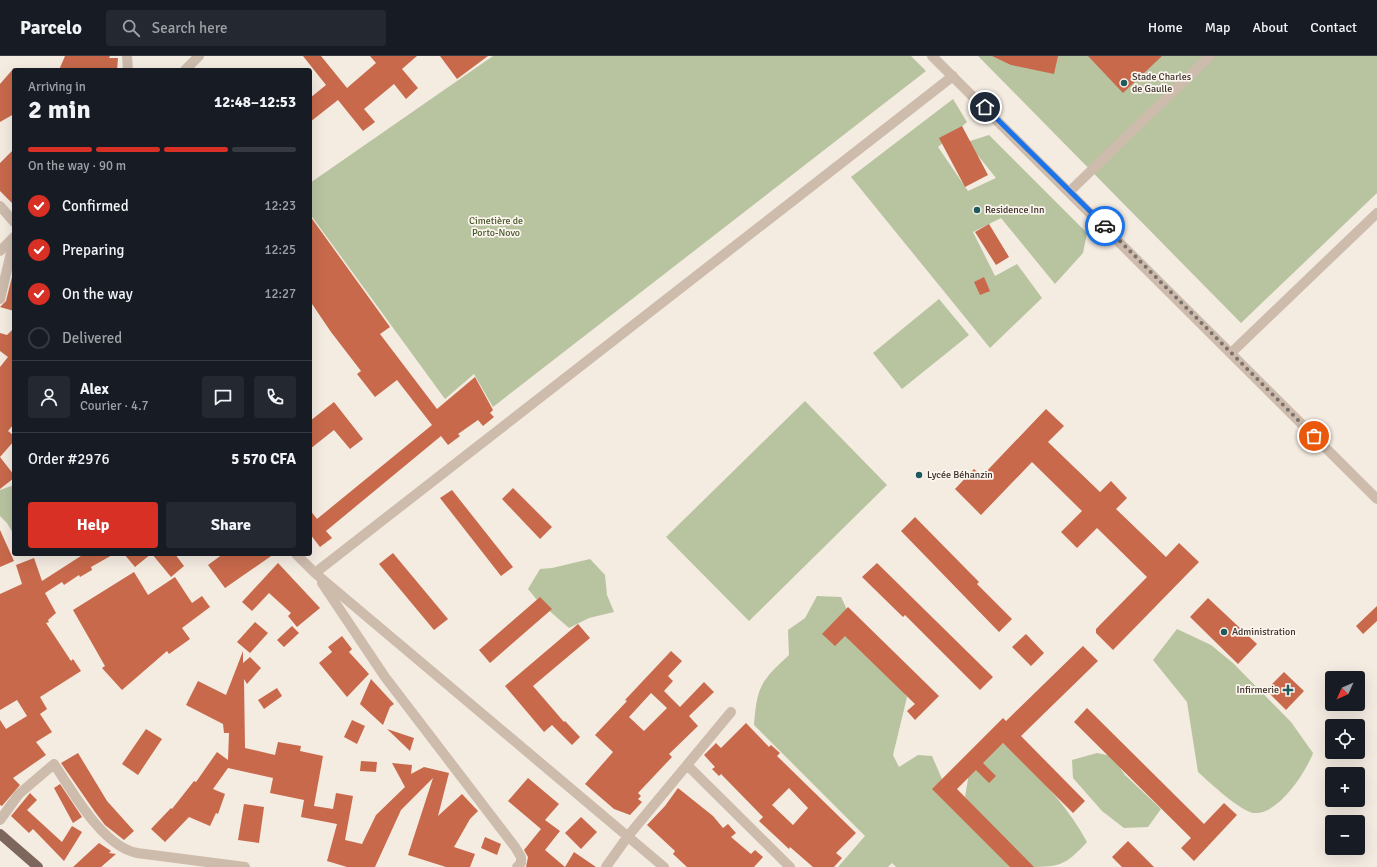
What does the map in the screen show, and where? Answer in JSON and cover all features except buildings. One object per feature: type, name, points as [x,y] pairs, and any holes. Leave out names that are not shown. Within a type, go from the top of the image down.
[{"type":"main road","points":[[0,834],[38,867]]},
{"type":"street","points":[[128,56],[128,68]]},
{"type":"street","points":[[187,68],[199,56]]},
{"type":"street","points":[[932,56],[1070,191],[1377,499]]},
{"type":"street","points":[[1070,191],[1210,56]]},
{"type":"street","points":[[315,573],[953,76]]},
{"type":"street","points":[[0,206],[12,220]]},
{"type":"street","points":[[1231,353],[1377,213]]},
{"type":"street","points":[[0,251],[12,239]]},
{"type":"street","points":[[0,298],[12,248]]},
{"type":"street","points":[[298,556],[315,573],[664,867]]},
{"type":"street","points":[[315,573],[385,677],[515,847],[521,857],[521,862],[517,867]]},
{"type":"street","points":[[606,867],[628,836],[731,712]]},
{"type":"street","points":[[0,820],[19,794],[54,764],[88,814],[106,834],[122,848],[137,853],[245,867]]},
{"type":"street","points":[[687,765],[790,867]]},
{"type":"green space","name":"Cimetière de Porto-Novo","points":[[493,56],[911,56],[926,71],[493,407],[474,374],[445,399],[312,217],[312,182]]},
{"type":"green space","points":[[978,56],[1377,56],[1377,193],[1241,323]]},
{"type":"green space","points":[[953,99],[967,122],[938,147],[968,191],[996,178],[967,142],[989,135],[1087,233],[1083,253],[1055,284],[1001,218],[973,232],[995,276],[1017,264],[1042,298],[990,348],[851,177]]},
{"type":"green space","points":[[939,299],[969,335],[902,389],[873,353]]},
{"type":"green space","points":[[805,401],[887,485],[749,621],[666,537]]},
{"type":"green space","points":[[12,486],[12,532],[7,523],[0,516],[0,490]]},
{"type":"green space","points":[[590,559],[605,575],[607,595],[614,612],[589,618],[569,628],[537,600],[528,589],[540,569],[552,568]]},
{"type":"green space","points":[[817,596],[841,597],[849,614],[907,697],[893,755],[899,767],[918,755],[932,756],[942,779],[1019,867],[896,867],[892,863],[888,867],[838,867],[865,836],[754,725],[757,701],[762,685],[772,671],[789,655],[788,630],[805,618]]},
{"type":"green space","points":[[1177,629],[1211,645],[1233,663],[1291,722],[1313,753],[1298,781],[1290,791],[1272,807],[1263,812],[1254,813],[1241,808],[1198,772],[1187,702],[1153,660]]},
{"type":"green space","points":[[1003,743],[1027,765],[1060,801],[1070,814],[1087,842],[1066,861],[1053,866],[1023,867],[965,797],[969,773]]},
{"type":"green space","points":[[1097,753],[1112,756],[1125,775],[1161,809],[1148,827],[1124,828],[1102,811],[1073,778],[1072,760]]},
{"type":"way so far","points":[[1105,226],[1314,436]]},
{"type":"place","name":"Stade Charles de Gaulle","points":[[1124,83]]},
{"type":"place","name":"Residence Inn","points":[[977,210]]},
{"type":"place","name":"Lycée Béhanzin","points":[[919,475]]},
{"type":"place","name":"Administration","points":[[1224,632]]},
{"type":"place","name":"Infirmerie","points":[[1288,690]]},
{"type":"route","points":[[985,107],[1105,226]]}]
